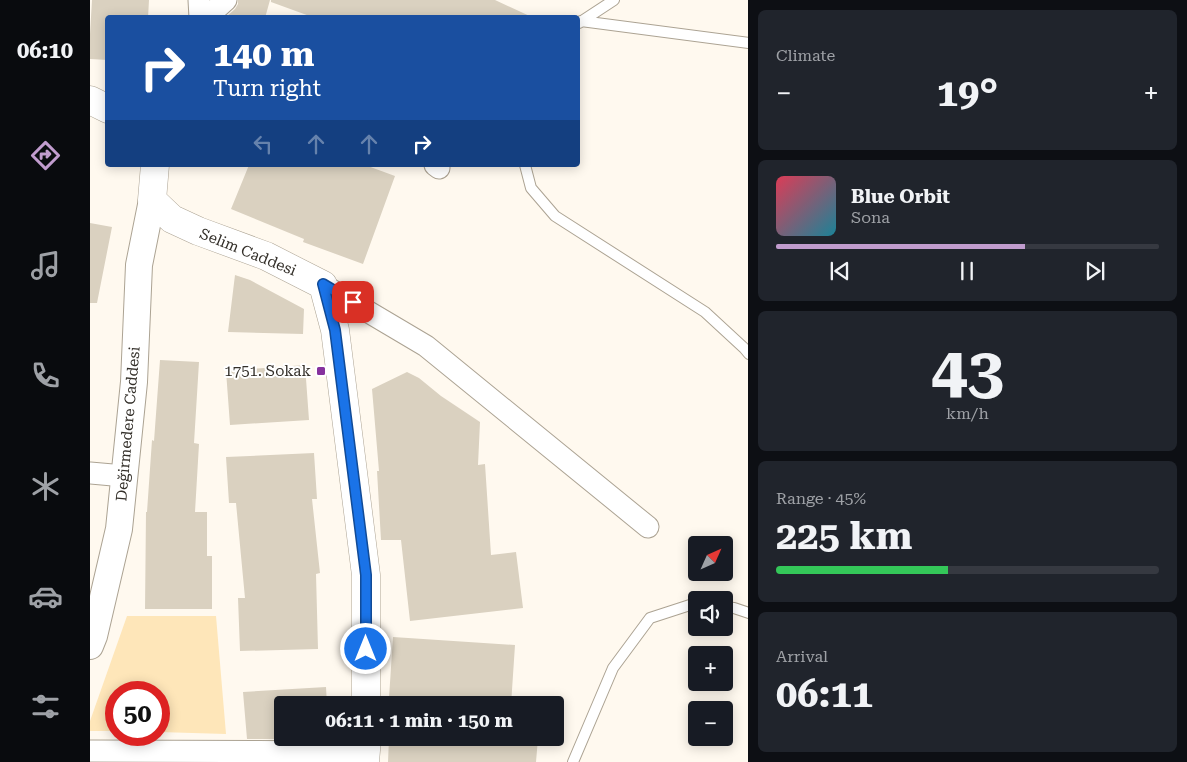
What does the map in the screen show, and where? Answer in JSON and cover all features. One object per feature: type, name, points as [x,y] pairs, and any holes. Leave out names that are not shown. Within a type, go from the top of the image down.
[{"type":"main road","points":[[90,100],[105,108]]},
{"type":"main road","points":[[152,200],[155,167]]},
{"type":"main road","name":"Selim Caddesi","points":[[152,200],[172,219],[198,231],[266,256],[323,284]]},
{"type":"main road","points":[[323,284],[335,330],[366,575],[366,696]]},
{"type":"street","points":[[199,0],[200,15]]},
{"type":"street","points":[[209,15],[226,0]]},
{"type":"street","name":"Değirmedere Caddesi","points":[[90,646],[119,529],[134,382],[139,265],[152,200]]},
{"type":"street","points":[[323,284],[426,346],[648,527]]},
{"type":"street","points":[[90,473],[124,476]]},
{"type":"street","points":[[90,752],[176,757],[366,750]]},
{"type":"lane","points":[[580,22],[614,0]]},
{"type":"lane","points":[[580,23],[748,43]]},
{"type":"lane","points":[[526,167],[531,188],[555,216],[705,312],[748,354]]},
{"type":"lane","points":[[573,762],[613,668],[650,618],[688,606]]},
{"type":"lane","points":[[733,608],[748,613]]},
{"type":"shaded area","points":[[127,616],[216,616],[226,734],[170,732],[170,681],[105,681],[105,731],[90,731],[90,721]]},
{"type":"building","points":[[92,0],[149,0],[148,15],[105,15],[105,60],[90,59]]},
{"type":"building","points":[[238,0],[270,0],[266,15],[228,15],[238,4]]},
{"type":"building","points":[[271,0],[495,0],[528,15],[307,15],[271,2]]},
{"type":"building","points":[[248,167],[370,167],[395,176],[363,264],[303,242],[304,239],[231,209]]},
{"type":"building","points":[[90,223],[112,227],[97,303],[90,303]]},
{"type":"building","points":[[235,275],[250,280],[304,309],[303,334],[228,332]]},
{"type":"building","points":[[160,360],[199,362],[194,443],[199,444],[195,512],[207,512],[207,556],[212,556],[212,609],[145,609],[146,512]]},
{"type":"building","points":[[305,365],[309,420],[230,425],[226,371]]},
{"type":"building","points":[[407,372],[419,378],[441,396],[480,422],[478,465],[485,464],[491,555],[516,552],[523,608],[410,621],[401,540],[381,540],[377,471],[379,471],[372,389]]},
{"type":"building","points":[[314,453],[317,499],[312,499],[320,573],[316,574],[318,649],[240,651],[238,598],[245,598],[236,503],[229,503],[226,457]]},
{"type":"building","points":[[393,637],[515,645],[512,696],[389,696]]},
{"type":"building","points":[[326,687],[326,696],[274,696],[274,739],[247,739],[243,692]]},
{"type":"building","points":[[389,746],[537,746],[536,762],[388,762]]},
{"type":"place","name":"1751. Sokak","points":[[321,371]]},
{"type":"route","points":[[353,302],[323,284],[335,330],[366,575],[366,649]]}]
